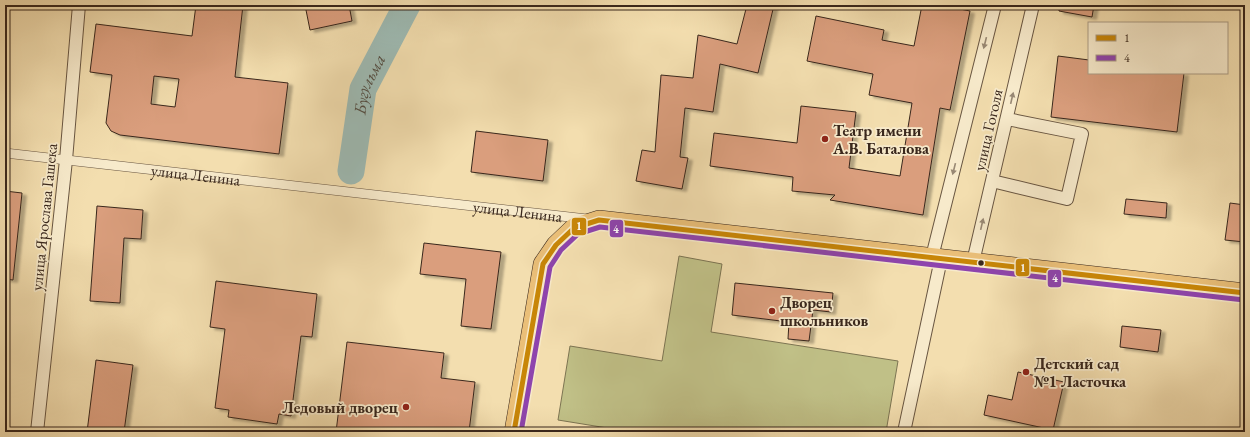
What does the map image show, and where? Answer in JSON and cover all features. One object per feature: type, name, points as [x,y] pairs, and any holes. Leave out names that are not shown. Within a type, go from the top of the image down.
[{"type":"main road","name":"улица Ленина","points":[[599,220],[1245,293]]},
{"type":"main road","points":[[514,432],[543,264],[556,245],[574,228],[599,220]]},
{"type":"street","name":"улица Ярослава Гашека","points":[[37,432],[66,160],[79,5]]},
{"type":"street","name":"улица Гоголя","points":[[904,432],[936,258],[995,5]]},
{"type":"street","name":"улица Гоголя","points":[[973,262],[1034,5]]},
{"type":"street","points":[[992,182],[1067,199],[1082,134],[1007,119]]},
{"type":"street","name":"улица Ленина","points":[[5,153],[599,220]]},
{"type":"green space","points":[[679,256],[722,264],[711,332],[898,361],[886,432],[632,432],[558,420],[570,346],[662,361]]},
{"type":"building","points":[[196,5],[243,5],[235,77],[288,83],[279,154],[120,135],[111,131],[106,123],[112,75],[90,72],[96,24],[192,36]],"holes":[[[154,76],[179,79],[175,107],[151,104]]]},
{"type":"building","points":[[305,5],[349,5],[352,21],[310,30]]},
{"type":"building","points":[[747,5],[774,5],[758,73],[720,64],[713,112],[685,108],[680,157],[688,158],[682,189],[636,181],[642,150],[655,152],[661,75],[693,78],[698,35],[737,44]]},
{"type":"building","points":[[922,5],[940,5],[970,11],[950,110],[940,108],[923,215],[830,200],[835,195],[792,191],[793,177],[710,166],[714,133],[797,143],[801,106],[856,112],[849,168],[900,176],[912,103],[869,95],[873,74],[807,61],[816,16],[884,30],[882,40],[914,46]]},
{"type":"building","points":[[1059,5],[1094,5],[1092,17],[1059,11]]},
{"type":"building","points":[[1058,56],[1088,60],[1088,74],[1184,74],[1177,132],[1051,117]]},
{"type":"building","points":[[476,131],[548,140],[543,181],[471,172]]},
{"type":"building","points":[[5,191],[22,193],[13,280],[5,279]]},
{"type":"building","points":[[1126,199],[1167,203],[1166,218],[1124,214]]},
{"type":"building","points":[[1230,203],[1245,205],[1245,242],[1225,240]]},
{"type":"building","points":[[97,206],[143,210],[141,239],[124,238],[120,303],[90,301]]},
{"type":"building","points":[[424,243],[501,252],[491,329],[461,326],[466,279],[420,274]]},
{"type":"building","points":[[216,281],[317,294],[312,337],[301,336],[291,416],[279,414],[277,424],[228,417],[229,410],[215,408],[225,329],[210,327]]},
{"type":"building","name":"Дворец школьников","points":[[735,283],[833,293],[831,312],[813,310],[809,341],[788,339],[789,322],[732,315]]},
{"type":"building","points":[[1122,326],[1161,330],[1158,352],[1120,347]]},
{"type":"building","name":"Ледовый дворец","points":[[347,342],[444,353],[441,378],[475,382],[469,432],[336,432]]},
{"type":"building","points":[[96,360],[133,365],[124,432],[87,432]]},
{"type":"building","points":[[1018,372],[1064,382],[1053,430],[984,415],[988,395],[1012,400]]},
{"type":"waterway","name":"Бугульма","points":[[351,171],[363,89],[407,5]]},
{"type":"transit line","name":"1","points":[[514,432],[543,264],[556,245],[574,228],[599,220],[1245,293]]},
{"type":"transit line","name":"4","points":[[521,432],[550,267],[561,250],[578,234],[600,227],[1244,300]]},
{"type":"place","name":"Театр имени А.В. Баталова","points":[[825,139]]},
{"type":"place","name":"Дворец школьников","points":[[772,311]]},
{"type":"place","name":"Детский сад №1 Ласточка","points":[[1026,372]]},
{"type":"place","name":"Ледовый дворец","points":[[406,407]]}]
